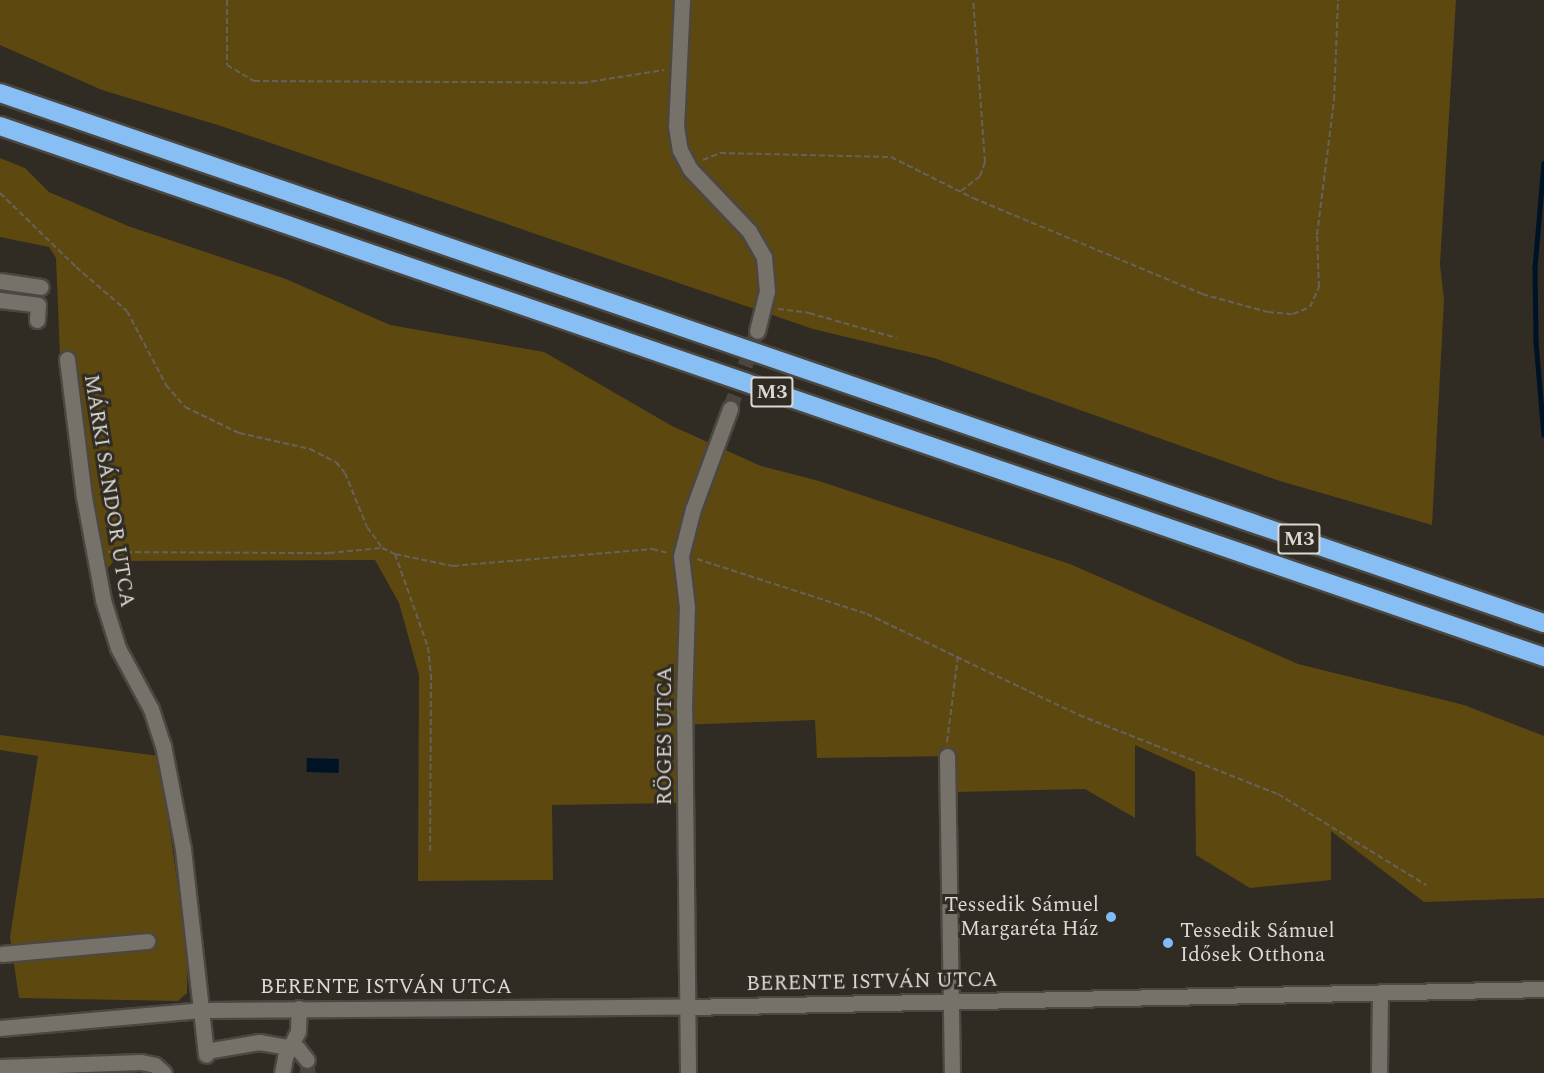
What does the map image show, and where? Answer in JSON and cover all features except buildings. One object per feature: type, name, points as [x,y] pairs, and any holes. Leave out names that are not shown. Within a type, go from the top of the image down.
[{"type":"highway","name":"M3","points":[[0,93],[1544,623]]},
{"type":"highway","name":"M3","points":[[0,126],[1544,657]]},
{"type":"street","points":[[682,0],[676,126],[680,150],[690,169],[759,246],[767,267],[764,308],[757,331]]},
{"type":"street","points":[[0,281],[41,284],[38,313],[0,300]]},
{"type":"street","name":"MÁRKI SÁNDOR UTCA","points":[[67,359],[93,552],[110,627],[159,729],[183,849],[206,1053],[259,1042],[291,1047]]},
{"type":"street","name":"RÖGES UTCA","points":[[688,1073],[684,706],[687,607],[681,556],[693,509],[730,409]]},
{"type":"street","points":[[946,756],[952,1073]]},
{"type":"street","points":[[2,954],[147,941]]},
{"type":"street","name":"BERENTE ISTVÁN UTCA","points":[[0,1028],[200,1010],[951,1002],[1544,989]]},
{"type":"street","points":[[1379,1073],[1380,993]]},
{"type":"street","points":[[282,1073],[297,1031],[299,1008]]},
{"type":"street","points":[[291,1047],[304,1053],[307,1060]]},
{"type":"street","points":[[0,1067],[141,1062],[155,1065],[164,1073]]},
{"type":"path","points":[[227,0],[227,65],[254,81],[582,83],[679,68]]},
{"type":"path","points":[[961,191],[980,176],[985,162],[973,0]]},
{"type":"path","points":[[690,169],[720,153],[891,157],[961,191],[1202,294],[1268,312],[1302,312],[1310,307],[1319,287],[1317,235],[1334,100],[1338,0]]},
{"type":"path","points":[[0,193],[76,267],[127,311],[166,385],[185,407],[222,428],[310,449],[336,462],[350,482],[367,527],[382,548],[395,554],[453,566],[652,549],[841,604],[958,656],[1079,715],[1278,794],[1426,885]]},
{"type":"path","points":[[764,308],[809,313],[897,338]]},
{"type":"path","points":[[93,552],[329,553],[382,548]]},
{"type":"path","points":[[395,554],[422,625],[431,674],[430,851]]},
{"type":"path","points":[[946,756],[958,656]]},
{"type":"shaded area","points":[[0,0],[1456,0],[1440,264],[1444,300],[1432,525],[1280,481],[934,358],[813,329],[221,126],[102,90],[0,45]]},
{"type":"shaded area","points":[[0,158],[25,168],[49,192],[128,226],[286,279],[390,325],[544,352],[672,426],[761,466],[819,481],[1070,564],[1298,664],[1464,705],[1544,736],[1544,898],[1424,902],[1331,831],[1331,880],[1250,888],[1196,855],[1195,772],[1135,745],[1135,818],[1085,789],[956,792],[954,756],[817,758],[815,720],[678,725],[676,803],[552,805],[553,880],[418,881],[419,675],[399,603],[375,560],[114,561],[107,569],[95,536],[75,355],[60,355],[56,258],[49,247],[0,237]]},
{"type":"shaded area","points":[[0,735],[159,756],[188,954],[187,993],[178,1001],[19,998],[10,937],[38,756],[0,750]]},
{"type":"water","points":[[307,758],[339,759],[338,773],[307,772]]},
{"type":"waterway","points":[[1544,163],[1535,268],[1536,342],[1544,435]]},
{"type":"tunnel","points":[[730,409],[757,331]]},
{"type":"tunnel","points":[[307,1060],[308,1073]]},
{"type":"place","name":"Tessedik Sámuel Margaréta Ház","points":[[1111,917]]},
{"type":"place","name":"Tessedik Sámuel Idősek Otthona","points":[[1168,943]]}]
